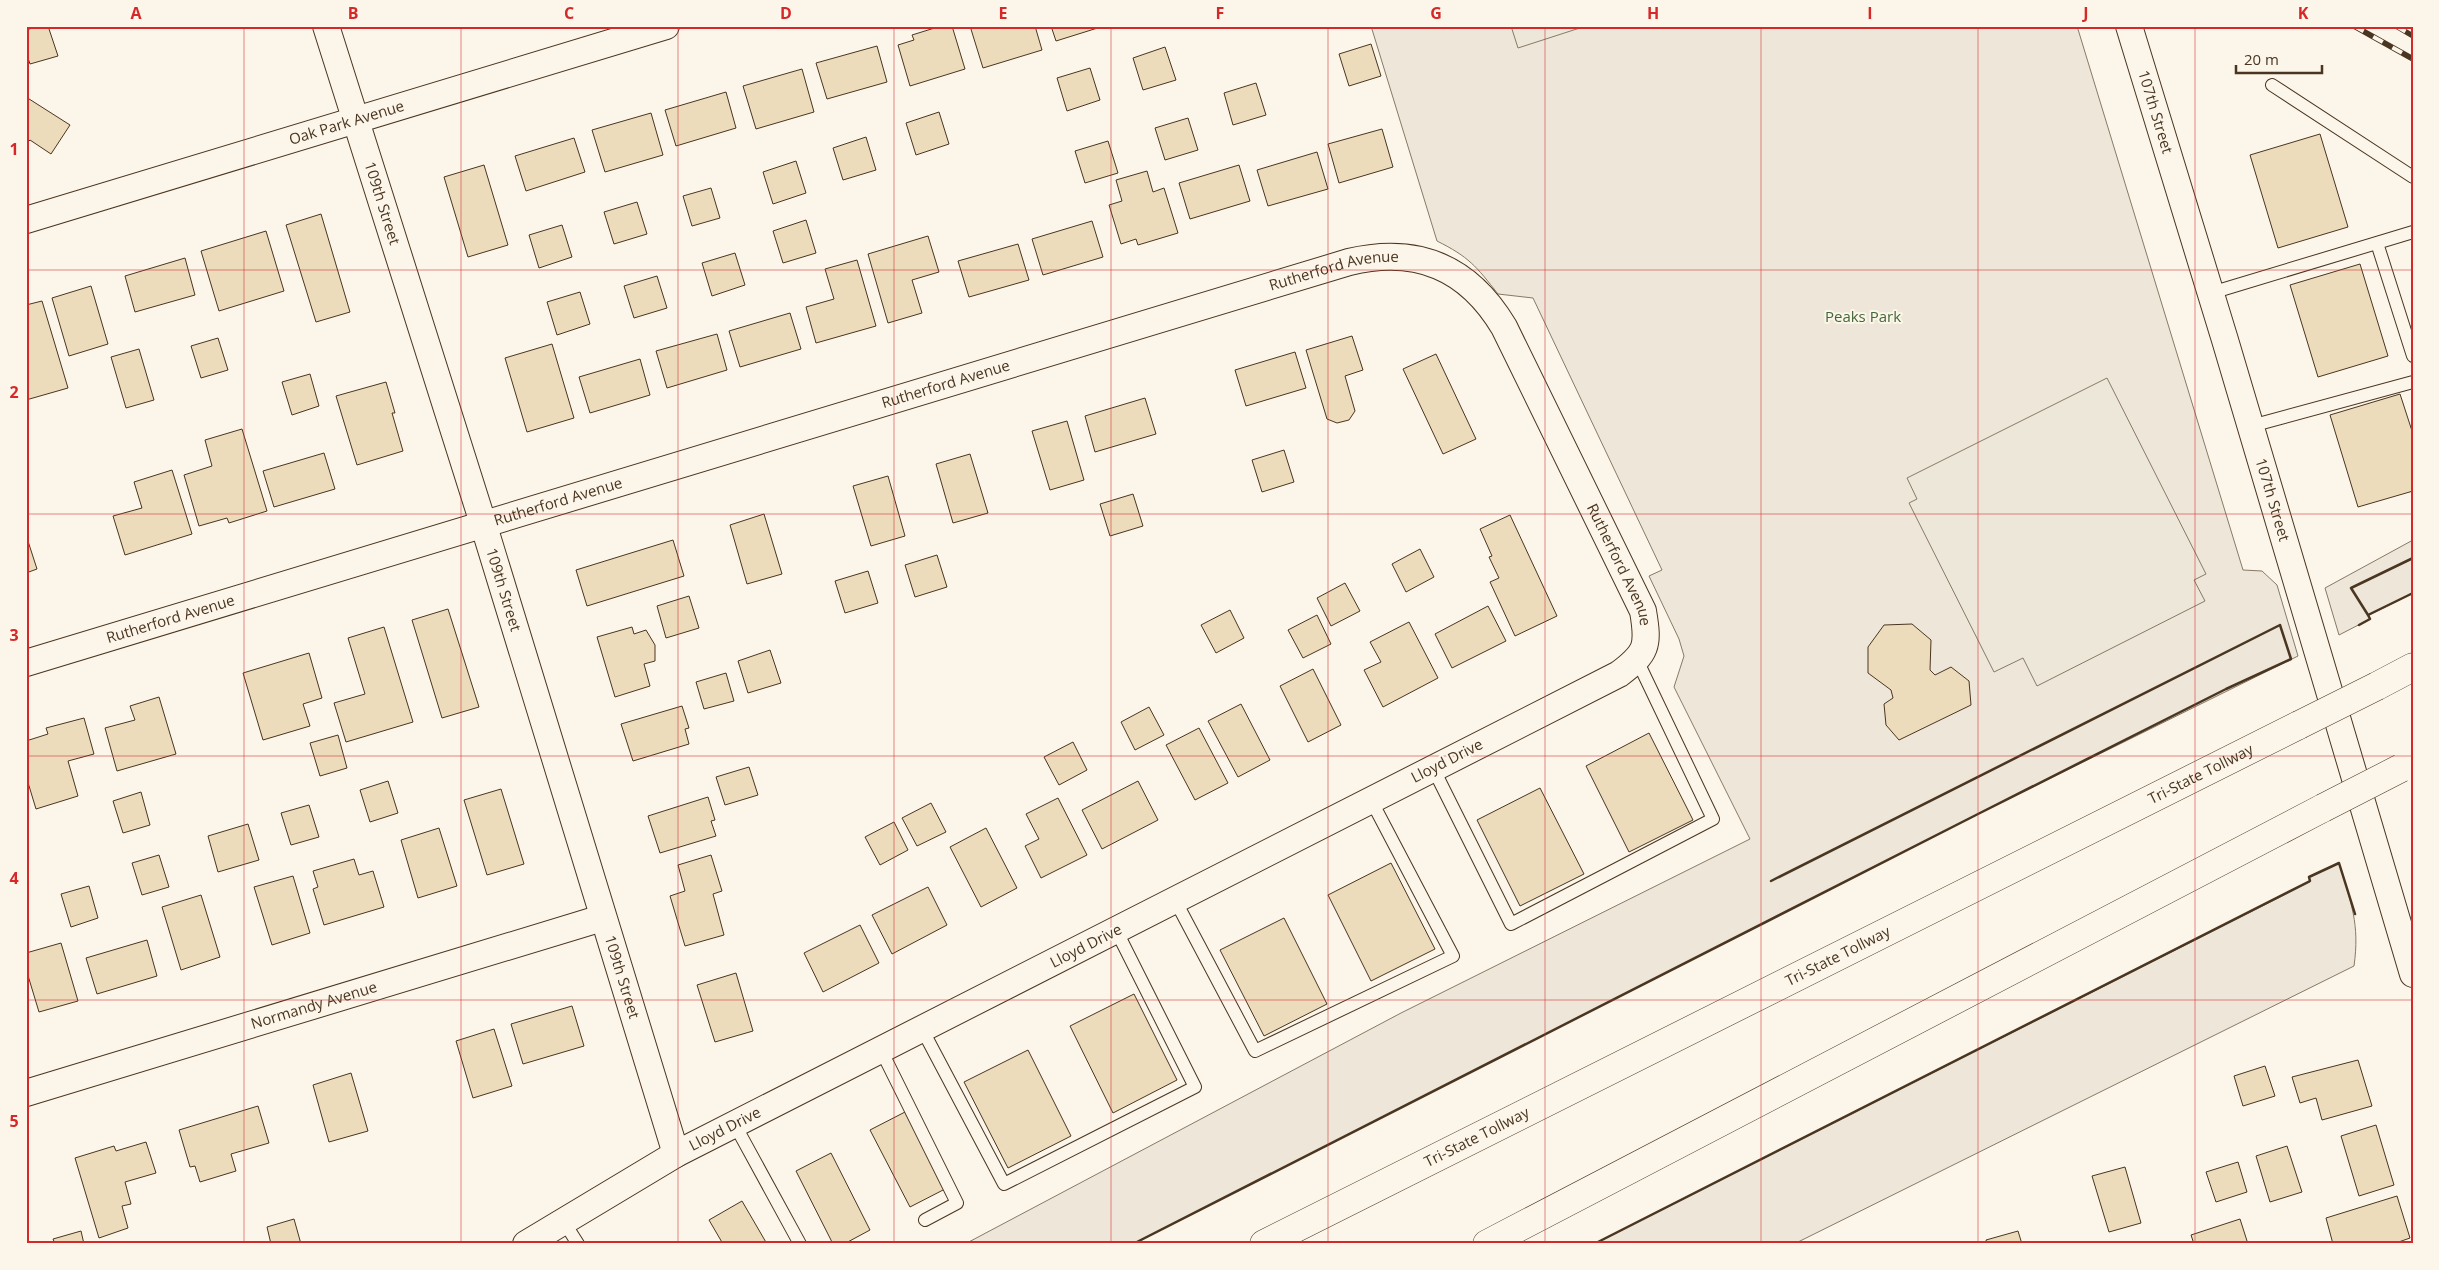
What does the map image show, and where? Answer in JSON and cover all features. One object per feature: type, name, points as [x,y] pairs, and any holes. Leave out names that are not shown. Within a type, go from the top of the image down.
[{"type":"highway","name":"Tri-State Tollway","points":[[1264,1244],[2413,667]]},
{"type":"highway","points":[[1487,1244],[2407,765]]},
{"type":"street","name":"109th Street","points":[[326,26],[483,523],[602,918],[676,1154]]},
{"type":"street","name":"Oak Park Avenue","points":[[26,220],[666,26]]},
{"type":"street","name":"107th Street","points":[[2130,26],[2251,426],[2413,974]]},
{"type":"street","name":"Rutherford Avenue","points":[[26,662],[1349,262],[1382,256],[1402,256],[1438,265],[1468,282],[1481,294],[1501,320],[1643,611],[1647,635],[1641,655]]},
{"type":"street","name":"Lloyd Drive","points":[[526,1244],[676,1154],[1619,674],[1641,655]]},
{"type":"street","name":"Normandy Avenue","points":[[26,1093],[602,918]]},
{"type":"lane","points":[[2272,84],[2413,177]]},
{"type":"lane","points":[[2211,293],[2413,232]]},
{"type":"lane","points":[[2377,243],[2413,356]]},
{"type":"lane","points":[[2251,426],[2413,382]]},
{"type":"lane","points":[[1433,768],[1511,924],[1713,819],[1641,655]]},
{"type":"lane","points":[[1175,900],[1255,1051],[1453,956],[1371,800]]},
{"type":"lane","points":[[922,1029],[1004,1184],[1195,1086],[1116,930]]},
{"type":"lane","points":[[881,1050],[957,1203],[925,1220]]},
{"type":"lane","points":[[735,1125],[800,1244]]},
{"type":"lane","points":[[564,1222],[578,1244]]},
{"type":"green space","name":"Peaks Park","points":[[1371,26],[2077,26],[2243,570],[2262,571],[2277,585],[2298,656],[1978,814],[1133,1244],[965,1244],[1401,1013],[1750,839],[1674,687],[1684,656],[1679,639],[1649,576],[1662,570],[1533,298],[1498,294],[1484,276],[1465,257],[1437,241]]},
{"type":"green space","points":[[2413,540],[2413,593],[2369,615],[2370,619],[2339,635],[2325,588]]},
{"type":"green space","points":[[2339,863],[2351,902],[2355,926],[2356,951],[2354,966],[1794,1244],[1594,1244],[2310,882],[2309,877]]},
{"type":"shaded area","points":[[1511,26],[1586,26],[1518,48]]},
{"type":"shaded area","points":[[2107,378],[2206,574],[2194,580],[2205,601],[2037,686],[2023,658],[1994,672],[1909,503],[1917,499],[1907,478]]},
{"type":"building","points":[[39,26],[48,26],[58,56],[30,64],[26,52],[26,30]]},
{"type":"building","points":[[941,26],[952,26],[965,69],[910,86],[898,45],[914,40],[912,35]]},
{"type":"building","points":[[970,26],[1035,26],[1042,50],[983,68]]},
{"type":"building","points":[[1051,26],[1104,26],[1056,41]]},
{"type":"building","points":[[1371,44],[1381,76],[1349,86],[1339,54]]},
{"type":"building","points":[[877,46],[887,82],[827,99],[816,63]]},
{"type":"building","points":[[1165,47],[1176,80],[1143,90],[1133,58]]},
{"type":"building","points":[[1090,68],[1100,100],[1067,111],[1057,78]]},
{"type":"building","points":[[802,69],[814,112],[756,129],[743,86]]},
{"type":"building","points":[[1256,83],[1266,115],[1233,125],[1224,93]]},
{"type":"building","points":[[726,92],[736,128],[676,146],[665,110]]},
{"type":"building","points":[[26,97],[70,125],[51,154],[30,140],[26,144]]},
{"type":"building","points":[[939,112],[949,144],[916,155],[906,123]]},
{"type":"building","points":[[651,113],[663,155],[605,172],[592,130]]},
{"type":"building","points":[[1188,118],[1198,150],[1165,160],[1155,128]]},
{"type":"building","points":[[1382,129],[1393,167],[1339,183],[1328,144]]},
{"type":"building","points":[[2320,134],[2348,227],[2278,248],[2250,155]]},
{"type":"building","points":[[866,137],[876,170],[843,180],[833,148]]},
{"type":"building","points":[[574,138],[585,172],[526,191],[515,156]]},
{"type":"building","points":[[1108,141],[1118,173],[1085,183],[1075,151]]},
{"type":"building","points":[[1317,152],[1328,189],[1268,206],[1257,170]]},
{"type":"building","points":[[796,161],[806,193],[773,204],[763,172]]},
{"type":"building","points":[[484,165],[508,245],[468,257],[444,177]]},
{"type":"building","points":[[1239,165],[1250,201],[1190,219],[1179,183]]},
{"type":"building","points":[[1147,171],[1153,192],[1164,188],[1178,233],[1138,245],[1136,239],[1121,244],[1109,205],[1122,201],[1116,180]]},
{"type":"building","points":[[711,188],[720,218],[692,226],[683,196]]},
{"type":"building","points":[[637,202],[647,234],[614,244],[604,212]]},
{"type":"building","points":[[321,214],[350,312],[316,322],[286,225]]},
{"type":"building","points":[[806,220],[816,253],[783,263],[773,231]]},
{"type":"building","points":[[1092,221],[1103,257],[1043,275],[1032,239]]},
{"type":"building","points":[[562,225],[572,257],[539,268],[529,235]]},
{"type":"building","points":[[266,231],[284,291],[219,311],[201,251]]},
{"type":"building","points":[[928,236],[939,272],[912,280],[922,313],[888,323],[868,254]]},
{"type":"building","points":[[1018,244],[1029,280],[969,297],[958,261]]},
{"type":"building","points":[[735,253],[745,285],[712,296],[702,263]]},
{"type":"building","points":[[185,258],[195,295],[135,312],[125,276]]},
{"type":"building","points":[[857,260],[876,326],[816,343],[806,307],[834,299],[825,269]]},
{"type":"building","points":[[2360,264],[2388,356],[2318,377],[2290,285]]},
{"type":"building","points":[[657,276],[667,308],[634,318],[624,286]]},
{"type":"building","points":[[91,286],[108,344],[69,356],[52,298]]},
{"type":"building","points":[[580,292],[590,324],[557,335],[547,302]]},
{"type":"building","points":[[42,301],[68,388],[26,400],[26,305]]},
{"type":"building","points":[[790,313],[801,349],[740,367],[729,331]]},
{"type":"building","points":[[717,334],[727,370],[667,388],[656,351]]},
{"type":"building","points":[[1352,336],[1363,370],[1345,376],[1355,411],[1349,420],[1337,423],[1327,419],[1306,350]]},
{"type":"building","points":[[218,338],[228,370],[201,378],[191,346]]},
{"type":"building","points":[[552,344],[574,418],[527,432],[505,358]]},
{"type":"building","points":[[139,349],[154,400],[126,408],[111,357]]},
{"type":"building","points":[[1295,352],[1306,388],[1246,406],[1235,370]]},
{"type":"building","points":[[1436,354],[1476,439],[1443,454],[1403,369]]},
{"type":"building","points":[[640,359],[650,395],[590,413],[579,377]]},
{"type":"building","points":[[310,374],[319,406],[292,415],[282,382]]},
{"type":"building","points":[[386,382],[395,413],[392,413],[403,451],[357,465],[336,396]]},
{"type":"building","points":[[2400,394],[2413,434],[2413,491],[2358,507],[2330,415]]},
{"type":"building","points":[[1145,398],[1156,434],[1095,452],[1085,416]]},
{"type":"building","points":[[1067,421],[1084,480],[1050,490],[1032,431]]},
{"type":"building","points":[[242,429],[267,511],[229,523],[227,518],[199,526],[184,475],[212,466],[205,440]]},
{"type":"building","points":[[1284,450],[1294,482],[1262,492],[1252,460]]},
{"type":"building","points":[[324,453],[335,489],[274,507],[263,471]]},
{"type":"building","points":[[970,454],[988,513],[953,523],[936,464]]},
{"type":"building","points":[[172,470],[192,534],[125,555],[113,516],[142,508],[134,482]]},
{"type":"building","points":[[888,476],[905,536],[871,546],[853,486]]},
{"type":"building","points":[[1133,494],[1143,526],[1110,536],[1100,504]]},
{"type":"building","points":[[764,514],[782,574],[747,584],[730,525]]},
{"type":"building","points":[[1510,515],[1557,616],[1515,636],[1490,582],[1499,578],[1489,557],[1492,556],[1480,529]]},
{"type":"building","points":[[26,535],[37,569],[26,573]]},
{"type":"building","points":[[673,540],[684,576],[587,606],[576,570]]},
{"type":"building","points":[[1420,549],[1434,577],[1406,592],[1392,564]]},
{"type":"building","points":[[937,555],[947,587],[915,597],[905,565]]},
{"type":"building","points":[[868,571],[878,603],[845,613],[835,581]]},
{"type":"building","points":[[1345,583],[1360,611],[1331,626],[1317,598]]},
{"type":"building","points":[[689,596],[699,628],[666,638],[657,606]]},
{"type":"building","points":[[1488,606],[1506,641],[1452,668],[1435,634]]},
{"type":"building","points":[[448,609],[479,707],[442,718],[412,620]]},
{"type":"building","points":[[1230,610],[1244,638],[1216,653],[1201,625]]},
{"type":"building","points":[[1317,615],[1331,644],[1303,658],[1288,630]]},
{"type":"building","points":[[1409,622],[1438,678],[1383,707],[1364,670],[1381,662],[1370,642]]},
{"type":"building","points":[[1912,624],[1931,640],[1930,670],[1935,675],[1951,667],[1969,681],[1971,705],[1899,740],[1886,725],[1884,704],[1893,698],[1891,690],[1868,673],[1868,647],[1884,625]]},
{"type":"building","points":[[384,627],[413,722],[346,742],[334,703],[365,694],[348,638]]},
{"type":"building","points":[[632,627],[634,634],[646,630],[655,645],[655,661],[644,664],[650,686],[615,697],[597,637]]},
{"type":"building","points":[[770,650],[781,683],[748,693],[738,661]]},
{"type":"building","points":[[309,653],[322,698],[303,704],[310,726],[263,740],[243,673]]},
{"type":"building","points":[[1313,669],[1341,725],[1308,742],[1280,686]]},
{"type":"building","points":[[726,673],[734,701],[704,709],[696,682]]},
{"type":"building","points":[[159,697],[176,754],[117,771],[105,728],[135,720],[130,706]]},
{"type":"building","points":[[1241,704],[1270,760],[1238,777],[1208,721]]},
{"type":"building","points":[[682,706],[689,728],[685,729],[689,744],[633,761],[621,724]]},
{"type":"building","points":[[1149,707],[1164,735],[1135,750],[1121,722]]},
{"type":"building","points":[[84,718],[94,754],[68,761],[78,796],[36,809],[26,776],[26,741],[48,734],[46,728]]},
{"type":"building","points":[[1199,728],[1228,783],[1195,800],[1166,745]]},
{"type":"building","points":[[1649,733],[1693,820],[1629,852],[1586,766]]},
{"type":"building","points":[[338,735],[347,768],[320,776],[310,743]]},
{"type":"building","points":[[1073,742],[1087,770],[1059,785],[1044,757]]},
{"type":"building","points":[[749,767],[758,795],[725,805],[716,777]]},
{"type":"building","points":[[388,781],[398,813],[370,822],[360,790]]},
{"type":"building","points":[[1138,781],[1158,820],[1102,849],[1082,810]]},
{"type":"building","points":[[1540,788],[1584,874],[1520,906],[1477,820]]},
{"type":"building","points":[[501,789],[524,864],[487,875],[464,800]]},
{"type":"building","points":[[141,792],[150,825],[123,833],[113,801]]},
{"type":"building","points":[[708,797],[715,820],[711,821],[716,836],[660,853],[648,816]]},
{"type":"building","points":[[1058,798],[1087,855],[1041,878],[1025,846],[1039,839],[1026,814]]},
{"type":"building","points":[[931,803],[946,832],[917,846],[902,818]]},
{"type":"building","points":[[309,805],[319,837],[291,845],[281,813]]},
{"type":"building","points":[[894,822],[908,850],[880,865],[865,837]]},
{"type":"building","points":[[248,824],[259,860],[218,872],[208,836]]},
{"type":"building","points":[[439,828],[457,886],[418,898],[401,840]]},
{"type":"building","points":[[986,828],[1017,888],[981,907],[950,847]]},
{"type":"building","points":[[159,855],[169,887],[142,895],[132,863]]},
{"type":"building","points":[[711,855],[722,891],[713,894],[724,935],[685,946],[670,896],[685,891],[678,865]]},
{"type":"building","points":[[354,859],[359,875],[373,871],[384,907],[324,925],[313,889],[318,887],[313,871]]},
{"type":"building","points":[[1391,863],[1435,949],[1371,981],[1328,895]]},
{"type":"building","points":[[293,876],[310,933],[272,945],[254,887]]},
{"type":"building","points":[[89,886],[98,918],[71,927],[61,894]]},
{"type":"building","points":[[928,887],[947,925],[892,954],[872,915]]},
{"type":"building","points":[[201,895],[220,957],[181,970],[162,907]]},
{"type":"building","points":[[1284,918],[1327,1004],[1264,1036],[1220,950]]},
{"type":"building","points":[[860,925],[879,963],[823,992],[804,953]]},
{"type":"building","points":[[147,940],[157,976],[97,994],[86,958]]},
{"type":"building","points":[[61,943],[78,1001],[39,1012],[26,969],[26,953]]},
{"type":"building","points":[[736,973],[753,1031],[715,1042],[697,985]]},
{"type":"building","points":[[1134,994],[1177,1080],[1113,1113],[1070,1026]]},
{"type":"building","points":[[572,1006],[584,1046],[523,1064],[511,1024]]},
{"type":"building","points":[[494,1029],[512,1086],[473,1098],[456,1041]]},
{"type":"building","points":[[1028,1050],[1071,1136],[1008,1168],[964,1082]]},
{"type":"building","points":[[2358,1060],[2372,1106],[2322,1120],[2316,1098],[2300,1103],[2292,1077]]},
{"type":"building","points":[[2265,1066],[2275,1096],[2243,1106],[2234,1076]]},
{"type":"building","points":[[351,1073],[368,1131],[329,1142],[313,1085]]},
{"type":"building","points":[[258,1106],[269,1143],[231,1154],[236,1171],[200,1182],[195,1166],[190,1167],[179,1130]]},
{"type":"building","points":[[905,1112],[945,1189],[910,1207],[870,1130]]},
{"type":"building","points":[[2376,1125],[2394,1185],[2359,1196],[2341,1136]]},
{"type":"building","points":[[146,1142],[156,1173],[125,1182],[131,1204],[122,1206],[128,1228],[99,1238],[75,1158],[114,1146],[116,1151]]},
{"type":"building","points":[[2287,1146],[2302,1192],[2270,1202],[2256,1156]]},
{"type":"building","points":[[831,1153],[870,1230],[844,1244],[833,1244],[796,1171]]},
{"type":"building","points":[[2238,1162],[2247,1192],[2216,1202],[2206,1172]]},
{"type":"building","points":[[2125,1167],[2141,1223],[2109,1232],[2092,1176]]},
{"type":"building","points":[[2397,1196],[2410,1238],[2393,1244],[2333,1244],[2326,1218]]},
{"type":"building","points":[[742,1201],[767,1244],[723,1244],[709,1220]]},
{"type":"building","points":[[294,1219],[301,1244],[271,1244],[267,1227]]},
{"type":"building","points":[[2240,1219],[2248,1244],[2194,1244],[2191,1235]]},
{"type":"building","points":[[81,1231],[84,1244],[55,1244],[53,1239]]},
{"type":"building","points":[[2018,1231],[2022,1244],[1987,1244],[1986,1240]]},
{"type":"railway","points":[[2354,26],[2413,59]]},
{"type":"railway","points":[[2396,26],[2413,36]]},
{"type":"wall","points":[[2368,615],[2351,588],[2413,558]]},
{"type":"wall","points":[[2359,625],[2370,619],[2368,615],[2413,593]]},
{"type":"wall","points":[[1133,1244],[1978,814],[2226,689],[2291,659],[2280,625],[1771,881]]},
{"type":"wall","points":[[1594,1244],[2310,881],[2309,877],[2339,863],[2355,914]]}]
